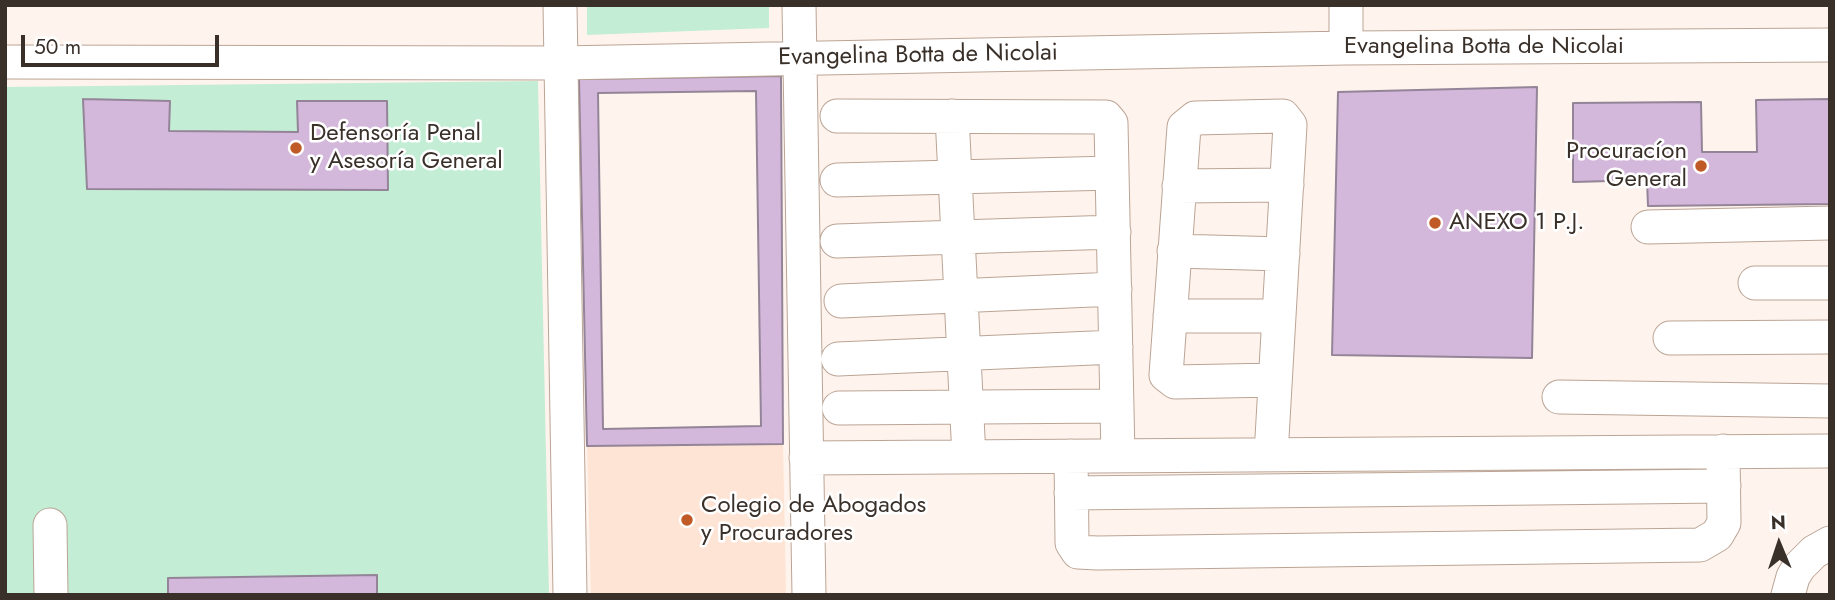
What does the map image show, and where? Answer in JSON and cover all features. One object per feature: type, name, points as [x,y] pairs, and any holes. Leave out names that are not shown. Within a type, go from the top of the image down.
[{"type":"street","points":[[560,5],[570,595]]},
{"type":"street","points":[[799,5],[809,595]]},
{"type":"street","points":[[1346,5],[1346,48]]},
{"type":"street","name":"Evangelina Botta de Nicolai","points":[[5,62],[561,63],[1346,48],[1830,45]]},
{"type":"street","points":[[837,116],[1106,117],[1111,123],[1118,456]]},
{"type":"street","points":[[952,116],[969,457]]},
{"type":"street","points":[[1270,454],[1275,380],[1283,254],[1290,125],[1283,116],[1195,118],[1184,127],[1166,375],[1175,382],[1275,380]]},
{"type":"street","points":[[837,180],[1112,173]]},
{"type":"street","points":[[1179,186],[1287,186]]},
{"type":"street","points":[[1648,227],[1830,223]]},
{"type":"street","points":[[837,241],[1114,232]]},
{"type":"street","points":[[1174,251],[1283,254]]},
{"type":"street","points":[[1755,284],[1830,283]]},
{"type":"street","points":[[841,301],[1115,289]]},
{"type":"street","points":[[1170,316],[1279,316]]},
{"type":"street","points":[[1670,338],[1830,337]]},
{"type":"street","points":[[838,359],[1116,347]]},
{"type":"street","points":[[1559,397],[1830,401]]},
{"type":"street","points":[[839,408],[1117,406]]},
{"type":"street","points":[[1071,456],[1072,543],[1078,552],[1097,553],[1700,545],[1717,536],[1724,523],[1723,451]]},
{"type":"street","points":[[806,458],[1830,451]]},
{"type":"street","points":[[1071,493],[1724,486]]},
{"type":"street","points":[[50,525],[51,595]]},
{"type":"street","points":[[1788,595],[1799,567],[1814,552],[1830,543]]},
{"type":"shaded area","name":"Colegio de Abogados y Procuradores","points":[[783,444],[786,595],[591,595],[587,446]]},
{"type":"green space","points":[[587,5],[769,5],[769,28],[587,35]]},
{"type":"green space","points":[[538,81],[549,595],[5,595],[5,87]]},
{"type":"building","points":[[781,76],[783,444],[587,446],[579,79]]},
{"type":"building","name":"ANEXO 1 P.J.","points":[[1537,87],[1532,358],[1332,355],[1338,92]]},
{"type":"building","points":[[756,91],[761,426],[603,429],[598,93]]},
{"type":"building","points":[[83,99],[170,101],[169,131],[298,132],[297,101],[387,101],[388,190],[87,189]]},
{"type":"building","name":"Procuracíon General","points":[[1830,99],[1830,204],[1648,206],[1647,180],[1573,182],[1573,103],[1701,102],[1702,152],[1757,152],[1756,100]]},
{"type":"building","points":[[377,575],[377,595],[168,595],[168,578]]},
{"type":"place","name":"Defensoría Penal y Asesoría General","points":[[296,148]]},
{"type":"place","name":"Procuracíon General","points":[[1701,166]]},
{"type":"place","name":"ANEXO 1 P.J.","points":[[1435,223]]},
{"type":"place","name":"Colegio de Abogados y Procuradores","points":[[687,520]]}]
